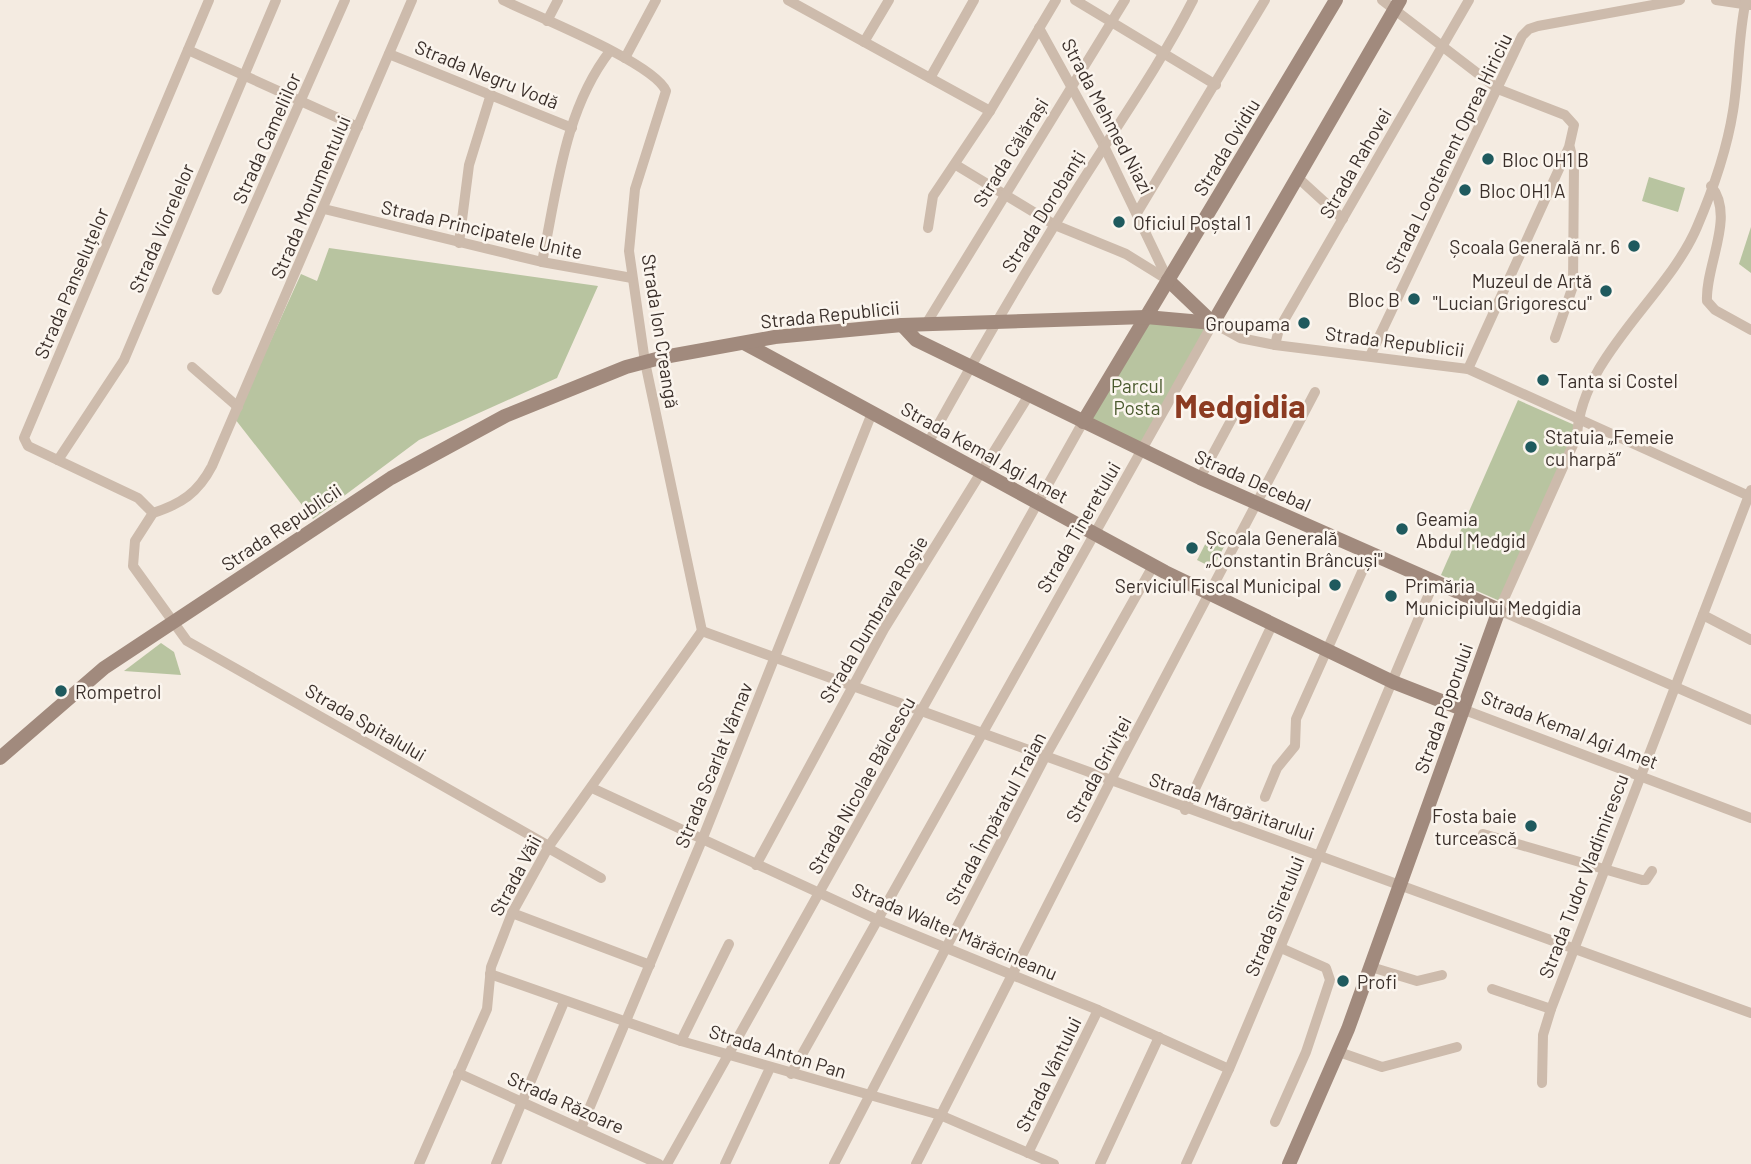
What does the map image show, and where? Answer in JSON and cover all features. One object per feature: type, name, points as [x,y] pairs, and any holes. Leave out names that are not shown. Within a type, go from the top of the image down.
[{"type":"main road","name":"Strada Ovidiu","points":[[1083,422],[1336,0]]},
{"type":"main road","name":"Strada Tineretului","points":[[1213,323],[1397,5]]},
{"type":"main road","name":"Strada Mehmed Niazi","points":[[1168,280],[1213,323]]},
{"type":"main road","name":"Strada Republicii","points":[[0,758],[88,681],[346,506],[438,451],[535,403],[645,362],[744,343],[902,325],[1146,317],[1213,323]]},
{"type":"main road","name":"Strada Decebal","points":[[902,325],[916,340],[1143,451],[1499,610]]},
{"type":"main road","name":"Strada Kemal Agi Amet","points":[[744,343],[1153,566],[1393,682],[1462,709]]},
{"type":"main road","name":"Strada Poporului","points":[[1289,1164],[1339,1052],[1499,610]]},
{"type":"street","name":"Strada Panseluțelor","points":[[153,513],[138,498],[28,446],[24,438],[209,0]]},
{"type":"street","name":"Strada Viorelelor","points":[[58,460],[124,360],[276,0]]},
{"type":"street","name":"Strada Cameliilor","points":[[217,290],[345,0]]},
{"type":"street","name":"Strada Monumentului","points":[[153,513],[176,506],[196,491],[212,466],[412,0]]},
{"type":"street","points":[[503,0],[625,58],[656,0]]},
{"type":"street","points":[[547,21],[558,0]]},
{"type":"street","points":[[788,0],[808,5],[864,42],[990,111]]},
{"type":"street","points":[[864,42],[889,0]]},
{"type":"street","points":[[930,78],[974,0]]},
{"type":"street","points":[[928,228],[933,197],[990,111],[1056,0]]},
{"type":"street","points":[[1076,0],[1216,85]]},
{"type":"street","name":"Strada Călărași","points":[[926,324],[1125,0]]},
{"type":"street","name":"Strada Dorobanți","points":[[928,443],[995,321],[1104,146],[1166,55],[1193,0]]},
{"type":"street","points":[[1137,213],[1265,0]]},
{"type":"street","points":[[1382,0],[1397,5],[1443,48],[1498,89],[1570,119],[1574,131],[1569,148],[1468,369]]},
{"type":"street","name":"Strada Rahovei","points":[[1275,345],[1279,330],[1469,0]]},
{"type":"street","name":"Strada Locotenent Oprea Hiriciu","points":[[1370,356],[1529,29],[1628,5],[1680,0]]},
{"type":"street","points":[[1716,0],[1747,3]]},
{"type":"street","name":"Strada Poporului","points":[[1499,610],[1577,436],[1578,418],[1610,352],[1688,245],[1711,186],[1732,114],[1747,3]]},
{"type":"street","name":"Strada Mehmed Niazi","points":[[1039,28],[1104,146],[1168,280]]},
{"type":"street","points":[[188,50],[358,127]]},
{"type":"street","points":[[542,262],[572,128],[585,90],[610,51]]},
{"type":"street","name":"Strada Negru Vodă","points":[[389,54],[572,128]]},
{"type":"street","name":"Strada Ion Creangă","points":[[625,58],[651,74],[666,91],[635,189],[629,235],[632,278],[645,362],[702,631]]},
{"type":"street","points":[[459,243],[469,165],[491,94]]},
{"type":"street","points":[[1555,338],[1573,286],[1574,164],[1569,148]]},
{"type":"street","points":[[956,165],[1055,225],[1133,257],[1168,280]]},
{"type":"street","points":[[1297,177],[1343,219]]},
{"type":"street","points":[[1711,186],[1717,194],[1721,213],[1707,301],[1715,310],[1751,330]]},
{"type":"street","name":"Strada Principatele Unite","points":[[324,209],[542,262],[632,278]]},
{"type":"street","points":[[1159,259],[1170,264],[1179,263]]},
{"type":"street","name":"Strada Republicii","points":[[1213,323],[1240,338],[1275,345],[1468,369],[1750,493]]},
{"type":"street","name":"Strada Tineretului","points":[[791,1074],[1213,323]]},
{"type":"street","points":[[192,367],[238,407]]},
{"type":"street","name":"Strada Griviței","points":[[916,1164],[1110,782],[1315,392]]},
{"type":"street","name":"Strada Dumbrava Roșie","points":[[756,865],[884,629],[983,474],[1029,395]]},
{"type":"street","name":"Strada Scarlat Vârnav","points":[[581,1128],[702,840],[872,413]]},
{"type":"street","points":[[1200,478],[1235,413]]},
{"type":"street","name":"Strada Nicolae Bălcescu","points":[[667,1164],[821,894],[1083,422]]},
{"type":"street","name":"Strada Tudor Vladimirescu","points":[[1542,1083],[1543,1034],[1551,1009],[1750,493]]},
{"type":"street","name":"Strada Spitalului","points":[[153,513],[135,541],[131,559],[136,573],[187,641],[548,847]]},
{"type":"street","points":[[1265,797],[1277,768],[1295,746],[1294,725],[1325,650],[1370,554]]},
{"type":"street","name":"Strada Împăratul Traian","points":[[834,1164],[1045,757],[1153,566]]},
{"type":"street","name":"Strada Siretului","points":[[1186,1164],[1229,1069],[1434,582]]},
{"type":"street","name":"Strada Decebal","points":[[1499,610],[1751,720]]},
{"type":"street","points":[[1703,615],[1751,640]]},
{"type":"street","points":[[1185,810],[1272,625]]},
{"type":"street","name":"Strada Mărgăritarului","points":[[702,631],[1185,810],[1318,855],[1751,1013]]},
{"type":"street","name":"Strada Văii","points":[[421,1163],[487,1009],[490,974],[512,913],[548,847],[702,631]]},
{"type":"street","name":"Strada Kemal Agi Amet","points":[[1462,709],[1751,818]]},
{"type":"street","name":"Strada Walter Mărăcineanu","points":[[592,788],[878,920],[1098,1010],[1229,1069]]},
{"type":"street","points":[[1482,834],[1606,867],[1642,880],[1649,878],[1652,871]]},
{"type":"street","points":[[548,847],[601,878]]},
{"type":"street","points":[[512,913],[650,965]]},
{"type":"street","points":[[681,1041],[729,944]]},
{"type":"street","points":[[1275,1122],[1306,1052],[1330,980],[1326,968],[1280,948]]},
{"type":"street","points":[[1371,967],[1417,981],[1442,975]]},
{"type":"street","name":"Strada Anton Pan","points":[[490,974],[681,1041],[868,1097],[940,1115],[1054,1164]]},
{"type":"street","points":[[1492,989],[1551,1009]]},
{"type":"street","points":[[496,1164],[564,1002]]},
{"type":"street","name":"Strada Vântului","points":[[1028,1153],[1098,1010]]},
{"type":"street","points":[[1100,1164],[1159,1037]]},
{"type":"street","points":[[1339,1052],[1382,1067],[1458,1047]]},
{"type":"street","points":[[725,1164],[770,1068]]},
{"type":"street","name":"Strada Răzoare","points":[[458,1073],[659,1164]]},
{"type":"green space","points":[[1649,177],[1685,188],[1678,212],[1642,201]]},
{"type":"green space","points":[[1751,227],[1751,273],[1739,264]]},
{"type":"green space","points":[[329,248],[598,286],[557,378],[419,440],[313,519],[235,419],[301,274],[317,281]]},
{"type":"green space","name":"Parcul Posta","points":[[1146,317],[1213,323],[1143,451],[1083,422]]},
{"type":"green space","points":[[1518,400],[1579,427],[1502,602],[1441,575]]},
{"type":"green space","points":[[1213,529],[1229,537],[1213,568],[1197,560]]},
{"type":"green space","points":[[161,643],[174,652],[181,675],[124,671]]},
{"type":"place","name":"Bloc OH1 B","points":[[1488,159]]},
{"type":"place","name":"Bloc OH1 A","points":[[1465,190]]},
{"type":"place","name":"Oficiul Poștal 1","points":[[1119,222]]},
{"type":"place","name":"Școala Generală nr. 6","points":[[1634,246]]},
{"type":"place","name":"Muzeul de Artă \"Lucian Grigorescu\"","points":[[1606,291]]},
{"type":"place","name":"Bloc B","points":[[1414,299]]},
{"type":"place","name":"Groupama","points":[[1304,323]]},
{"type":"place","name":"Tanta si Costel","points":[[1543,380]]},
{"type":"place","name":"Statuia „Femeie cu harpă”","points":[[1531,447]]},
{"type":"place","name":"Geamia Abdul Medgid","points":[[1402,529]]},
{"type":"place","name":"Școala Generală „Constantin Brâncuși\"","points":[[1192,548]]},
{"type":"place","name":"Serviciul Fiscal Municipal","points":[[1335,585]]},
{"type":"place","name":"Primăria Municipiului Medgidia","points":[[1391,596]]},
{"type":"place","name":"Rompetrol","points":[[61,691]]},
{"type":"place","name":"Fosta baie turcească","points":[[1531,826]]},
{"type":"place","name":"Profi","points":[[1343,981]]},
{"type":"district","name":"Medgidia","points":[[1240,405]]}]
